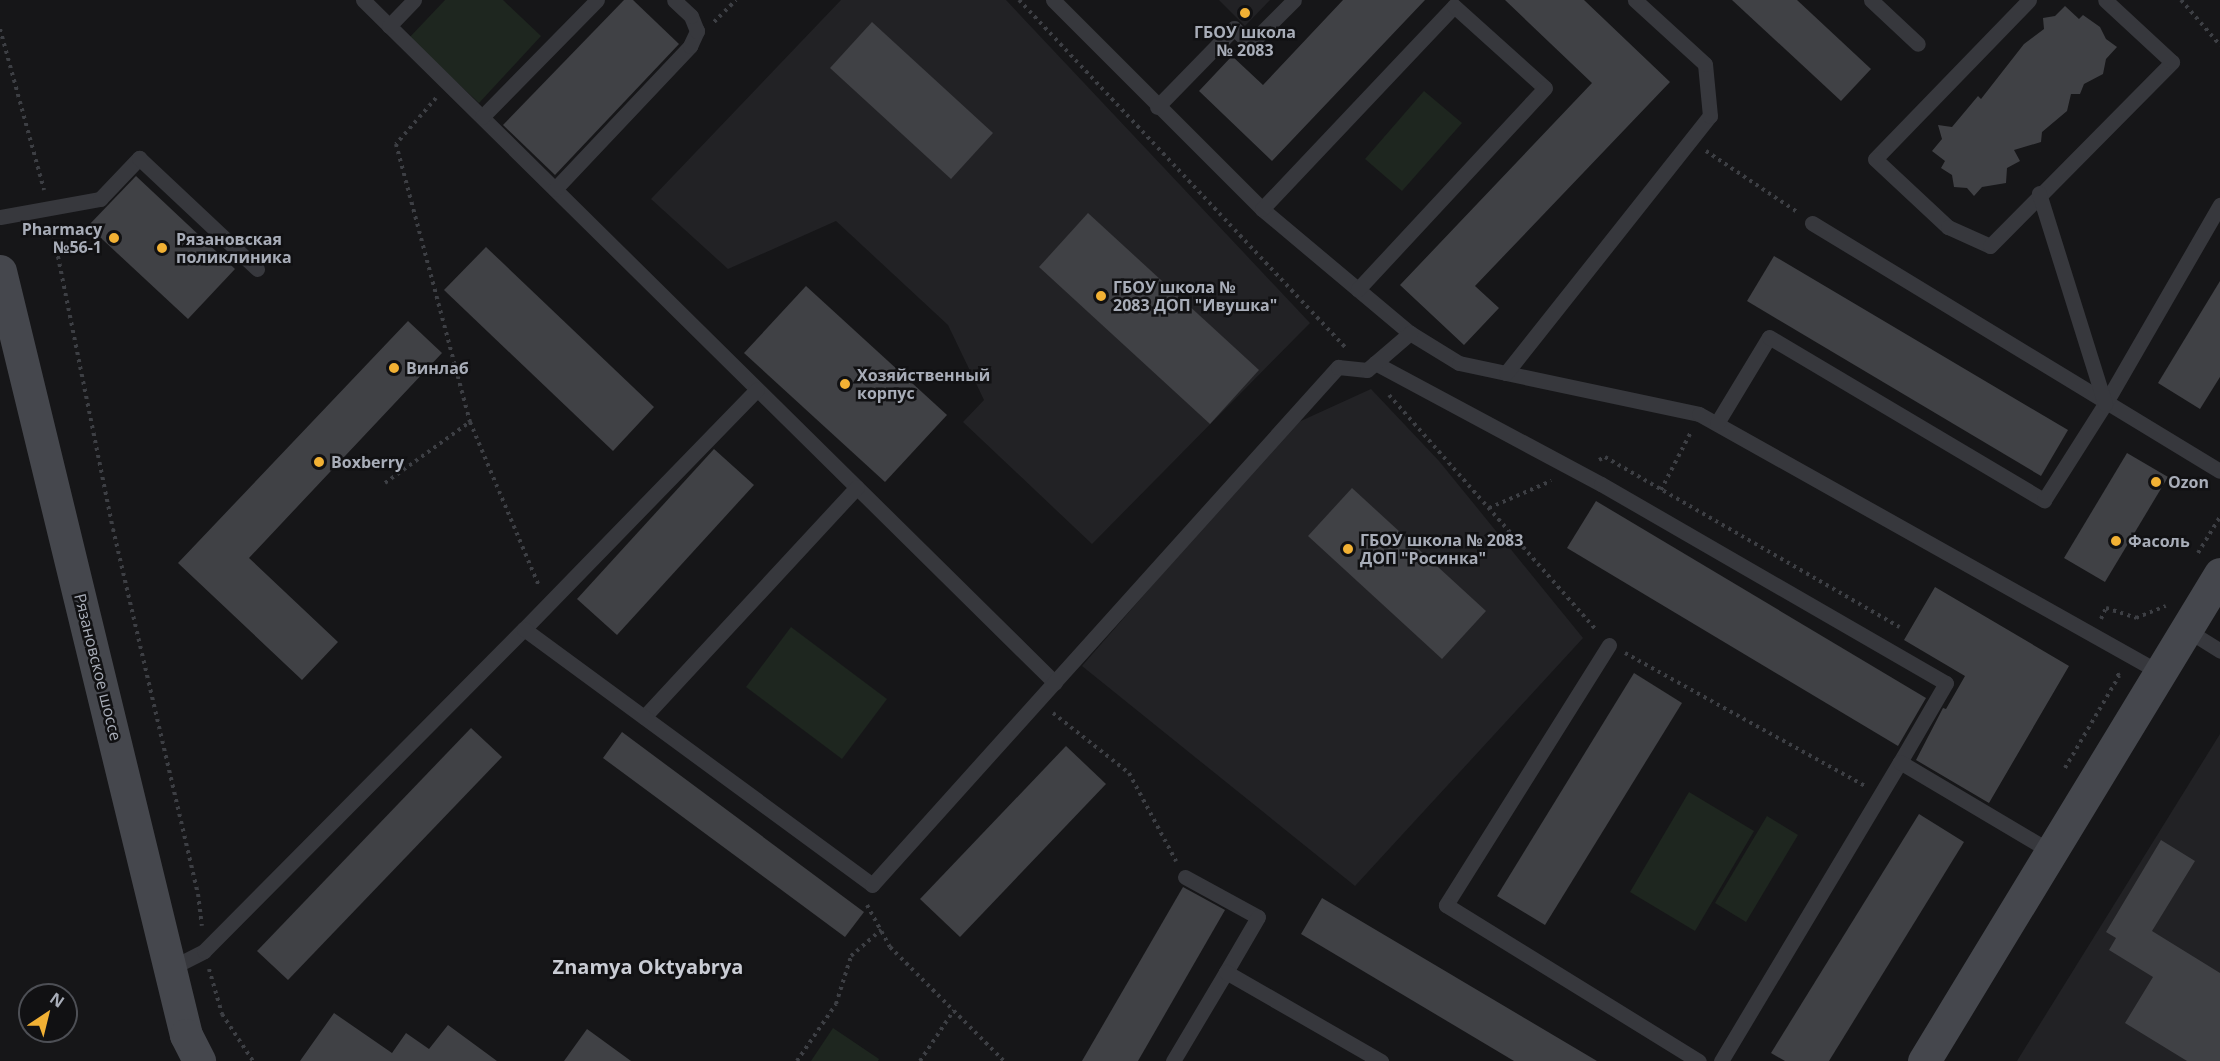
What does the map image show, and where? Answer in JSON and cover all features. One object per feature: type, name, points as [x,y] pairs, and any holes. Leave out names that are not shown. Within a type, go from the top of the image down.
[{"type":"main road","name":"Рязановское шоссе","points":[[0,271],[186,1035],[199,1061]]},
{"type":"main road","points":[[1928,1060],[2187,630],[2208,565]]},
{"type":"lane","points":[[363,0],[1055,683]]},
{"type":"lane","points":[[389,26],[414,0]]},
{"type":"lane","points":[[482,117],[597,0]]},
{"type":"lane","points":[[555,189],[690,46],[697,31],[692,16],[674,0]]},
{"type":"lane","points":[[1053,0],[1157,107],[1262,209],[1410,333],[1460,363],[1700,414],[2161,673]]},
{"type":"lane","points":[[1157,107],[1234,28],[1251,44],[1293,0]]},
{"type":"lane","points":[[1506,373],[1710,116],[1705,64],[1635,0]]},
{"type":"lane","points":[[1870,0],[1918,44]]},
{"type":"lane","points":[[2029,0],[1875,159],[1948,227],[1990,246],[2172,62],[2105,0]]},
{"type":"lane","points":[[1262,209],[1454,6],[1545,88],[1358,289]]},
{"type":"lane","points":[[0,217],[100,199],[139,158],[257,269]]},
{"type":"lane","points":[[2040,194],[2105,404]]},
{"type":"lane","points":[[1717,423],[1769,337],[2044,500],[2105,404],[2220,205]]},
{"type":"lane","points":[[1812,223],[2105,404],[2220,471]]},
{"type":"lane","points":[[1371,367],[1410,333]]},
{"type":"lane","points":[[524,629],[872,885],[1338,367],[1371,367],[1601,484],[1946,683],[1721,1061]]},
{"type":"lane","points":[[171,968],[204,951],[524,629],[757,389]]},
{"type":"lane","points":[[644,717],[857,487]]},
{"type":"lane","points":[[2187,630],[2220,651]]},
{"type":"lane","points":[[1609,645],[1446,905],[1699,1061]]},
{"type":"lane","points":[[1900,762],[2052,853]]},
{"type":"lane","points":[[1173,1061],[1258,917],[1185,877]]},
{"type":"lane","points":[[1226,972],[1381,1061]]},
{"type":"path","points":[[1019,0],[1371,367],[1609,645],[1881,794]]},
{"type":"path","points":[[2181,0],[2220,45]]},
{"type":"path","points":[[0,29],[49,208],[113,529],[198,894],[204,951],[222,1014],[253,1061]]},
{"type":"path","points":[[449,84],[396,144],[470,422],[547,605]]},
{"type":"path","points":[[1690,141],[1812,223]]},
{"type":"path","points":[[1661,490],[1700,414]]},
{"type":"path","points":[[385,483],[470,422]]},
{"type":"path","points":[[2208,565],[2220,517]]},
{"type":"path","points":[[2093,635],[2106,608],[2136,618],[2165,606],[2172,597]]},
{"type":"path","points":[[2060,776],[2119,676],[2115,668]]},
{"type":"path","points":[[1038,702],[1128,773],[1185,877]]},
{"type":"path","points":[[872,885],[867,903],[890,947],[1004,1061]]},
{"type":"path","points":[[797,1061],[836,1004],[851,956],[880,930]]},
{"type":"path","points":[[920,1061],[954,1010]]},
{"type":"shaded area","points":[[445,0],[503,0],[541,36],[479,103],[409,38]]},
{"type":"shaded area","name":"ГБОУ школа № 2083 ДОП \"Ивушка\"","points":[[841,0],[1006,0],[1310,323],[1092,544],[963,422],[984,400],[948,325],[836,221],[728,269],[651,199]]},
{"type":"shaded area","name":"ГБОУ школа № 2083","points":[[1219,0],[1270,0],[1245,26]]},
{"type":"shaded area","points":[[1424,91],[1462,123],[1402,191],[1365,159]]},
{"type":"shaded area","name":"ГБОУ школа № 2083 ДОП \"Росинка\"","points":[[1371,389],[1439,461],[1583,638],[1355,886],[1082,666],[1292,425]]},
{"type":"shaded area","points":[[791,627],[887,699],[842,759],[746,687]]},
{"type":"shaded area","points":[[2220,734],[2220,1061],[2017,1061]]},
{"type":"shaded area","points":[[1689,792],[1754,831],[1695,931],[1630,892]]},
{"type":"shaded area","points":[[1767,816],[1798,835],[1746,922],[1715,903]]},
{"type":"shaded area","points":[[833,1028],[879,1059],[878,1061],[811,1061]]},
{"type":"building","points":[[624,0],[633,0],[679,44],[555,175],[503,125]]},
{"type":"building","points":[[1343,0],[1425,0],[1272,161],[1199,91],[1232,56],[1263,85]]},
{"type":"building","points":[[1505,0],[1584,0],[1670,82],[1475,286],[1499,308],[1464,345],[1400,285],[1592,83]]},
{"type":"building","points":[[1732,0],[1797,0],[1871,69],[1841,101]]},
{"type":"building","points":[[2065,6],[2079,19],[2083,15],[2100,27],[2106,39],[2117,47],[2106,59],[2103,74],[2084,84],[2080,94],[2071,94],[2067,111],[2042,132],[2041,142],[2014,150],[2020,161],[2007,168],[2006,183],[1982,187],[1974,196],[1967,188],[1954,187],[1952,175],[1941,168],[1945,161],[1932,151],[1942,139],[1938,125],[1952,127],[1978,96],[1981,99],[2024,44],[2044,29],[2043,18],[2055,16]]},
{"type":"building","points":[[872,22],[993,133],[951,179],[830,68]]},
{"type":"building","name":"Рязановская поликлиника","points":[[136,176],[235,269],[188,319],[88,226]]},
{"type":"building","points":[[1088,213],[1259,370],[1210,424],[1039,267]]},
{"type":"building","points":[[486,247],[654,407],[613,451],[444,290]]},
{"type":"building","points":[[1774,256],[2068,430],[2041,476],[1747,301]]},
{"type":"building","points":[[2220,281],[2220,377],[2200,409],[2158,383]]},
{"type":"building","name":"Хозяйственный корпус","points":[[806,286],[947,415],[885,482],[744,353]]},
{"type":"building","points":[[408,321],[442,353],[249,558],[338,642],[302,680],[178,563]]},
{"type":"building","points":[[714,449],[754,485],[617,635],[577,599]]},
{"type":"building","points":[[2127,453],[2168,477],[2105,582],[2064,558]]},
{"type":"building","points":[[1352,488],[1486,611],[1442,659],[1308,536]]},
{"type":"building","points":[[1596,501],[1926,698],[1898,746],[1567,548]]},
{"type":"building","points":[[1935,587],[2069,666],[1989,803],[1916,760],[1943,708],[1946,709],[1965,676],[1904,640]]},
{"type":"building","points":[[1634,673],[1682,703],[1545,925],[1497,896]]},
{"type":"building","points":[[471,728],[502,757],[288,980],[257,951]]},
{"type":"building","points":[[622,732],[864,912],[845,937],[603,758]]},
{"type":"building","points":[[1066,746],[1106,784],[960,937],[920,899]]},
{"type":"building","points":[[1919,814],[1964,842],[1829,1061],[1785,1061],[1771,1053]]},
{"type":"building","points":[[2161,840],[2195,861],[2152,931],[2220,973],[2220,1061],[2187,1061],[2125,1023],[2153,977],[2109,950],[2116,938],[2106,932]]},
{"type":"building","points":[[1183,887],[1225,910],[1138,1061],[1082,1061]]},
{"type":"building","points":[[1322,898],[1597,1061],[1514,1061],[1301,934]]},
{"type":"building","points":[[334,1013],[392,1053],[406,1033],[429,1049],[448,1025],[497,1061],[300,1061]]},
{"type":"building","points":[[587,1029],[631,1061],[564,1061]]},
{"type":"place","name":"ГБОУ школа № 2083","points":[[1245,13]]},
{"type":"place","name":"Pharmacy №56-1","points":[[114,238]]},
{"type":"place","name":"Рязановская поликлиника","points":[[162,248]]},
{"type":"place","name":"ГБОУ школа № 2083 ДОП \"Ивушка\"","points":[[1101,296]]},
{"type":"place","name":"Винлаб","points":[[394,368]]},
{"type":"place","name":"Хозяйственный корпус","points":[[845,384]]},
{"type":"place","name":"Boxberry","points":[[319,462]]},
{"type":"place","name":"Ozon","points":[[2156,482]]},
{"type":"place","name":"Фасоль","points":[[2116,541]]},
{"type":"place","name":"ГБОУ школа № 2083 ДОП \"Росинка\"","points":[[1348,549]]},
{"type":"district","name":"Znamya Oktyabrya","points":[[648,966]]}]
